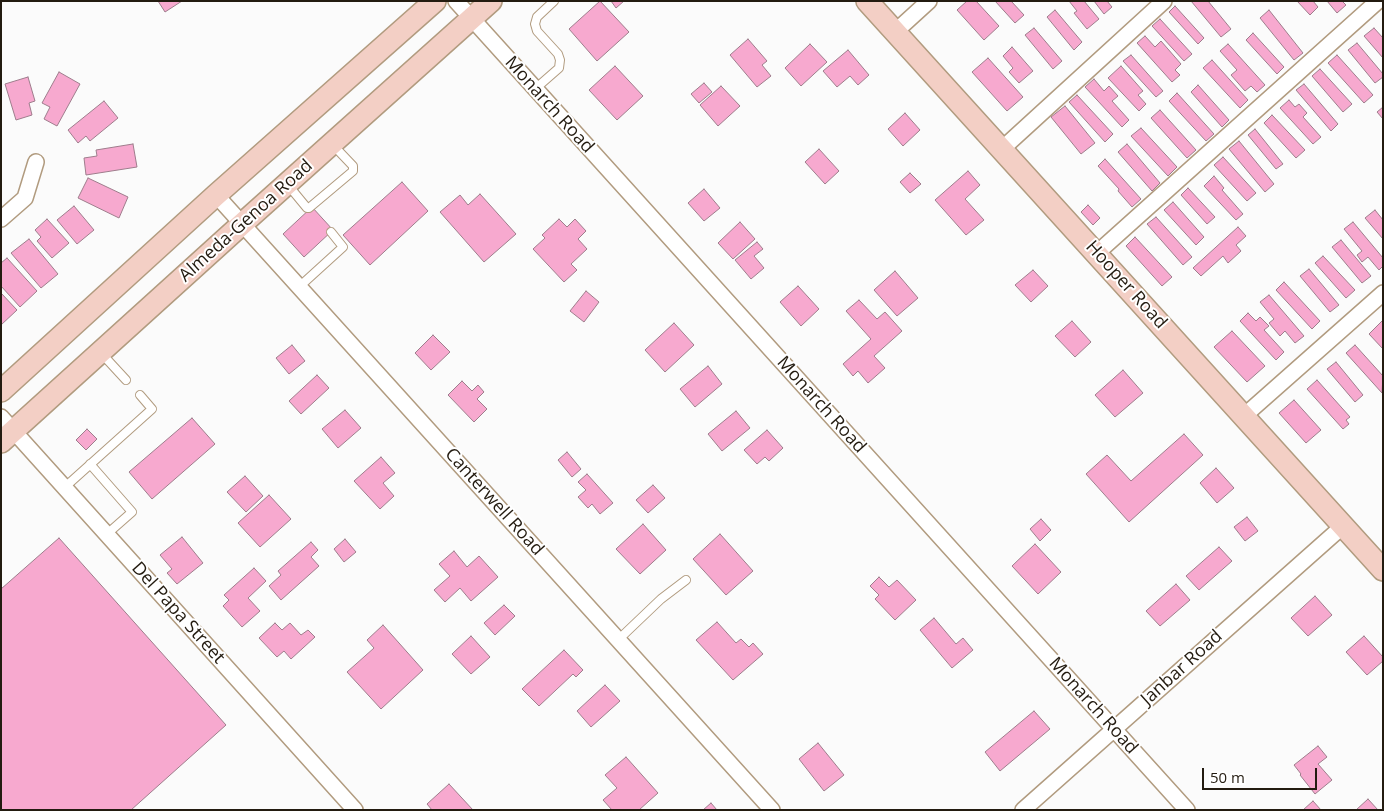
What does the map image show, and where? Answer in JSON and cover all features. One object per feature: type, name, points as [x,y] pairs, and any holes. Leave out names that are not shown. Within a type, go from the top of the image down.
[{"type":"main road","points":[[1,391],[216,195],[435,1]]},
{"type":"main road","name":"Almeda-Genoa Road","points":[[5,430],[100,352],[491,1]]},
{"type":"main road","name":"Hooper Road","points":[[867,1],[1383,570]]},
{"type":"street","name":"Monarch Road","points":[[456,1],[1186,810]]},
{"type":"street","points":[[895,32],[929,1]]},
{"type":"street","points":[[1002,149],[1164,1]]},
{"type":"street","points":[[1097,253],[1379,1],[1383,5]]},
{"type":"street","points":[[1,219],[24,198],[36,162]]},
{"type":"street","name":"Canterwell Road","points":[[216,195],[772,810]]},
{"type":"street","points":[[1244,416],[1383,292]]},
{"type":"street","name":"Del Papa Street","points":[[5,430],[64,487],[355,810]]},
{"type":"street","name":"Janbar Road","points":[[1023,810],[1343,526]]},
{"type":"lane","points":[[535,89],[559,68],[560,60],[558,54],[537,31],[535,24],[537,17],[554,1]]},
{"type":"lane","points":[[287,183],[308,208],[311,208],[354,169],[332,143]]},
{"type":"lane","points":[[299,287],[343,247],[331,232]]},
{"type":"lane","points":[[100,352],[126,380]]},
{"type":"lane","points":[[64,487],[152,409],[140,395]]},
{"type":"lane","points":[[90,464],[132,512],[107,534]]},
{"type":"lane","points":[[618,640],[661,599],[686,580]]},
{"type":"building","points":[[158,1],[182,1],[165,12]]},
{"type":"building","points":[[600,1],[629,32],[597,61],[569,29]]},
{"type":"building","points":[[611,1],[624,1],[616,8]]},
{"type":"building","points":[[967,1],[976,1],[999,26],[984,40],[957,10]]},
{"type":"building","points":[[995,1],[1011,1],[1024,15],[1015,23]]},
{"type":"building","points":[[1069,1],[1084,1],[1099,19],[1087,29],[1074,13],[1077,11]]},
{"type":"building","points":[[1094,1],[1107,1],[1112,7],[1104,14]]},
{"type":"building","points":[[1191,1],[1208,1],[1231,29],[1221,37]]},
{"type":"building","points":[[1297,1],[1313,1],[1318,7],[1310,15]]},
{"type":"building","points":[[1327,1],[1342,1],[1346,5],[1337,13]]},
{"type":"building","points":[[1175,6],[1204,38],[1198,44],[1169,12]]},
{"type":"building","points":[[1055,10],[1082,42],[1074,50],[1047,17]]},
{"type":"building","points":[[1269,10],[1303,53],[1294,60],[1260,18]]},
{"type":"building","points":[[1160,19],[1192,54],[1184,61],[1152,26]]},
{"type":"building","points":[[1034,28],[1062,61],[1053,69],[1025,35]]},
{"type":"building","points":[[1374,28],[1383,38],[1383,58],[1364,36]]},
{"type":"building","points":[[1253,33],[1284,67],[1277,74],[1246,40]]},
{"type":"building","points":[[1145,36],[1155,47],[1161,41],[1181,64],[1175,70],[1180,75],[1172,82],[1137,43]]},
{"type":"building","points":[[748,39],[767,61],[762,65],[771,76],[757,87],[730,55]]},
{"type":"building","points":[[1357,43],[1383,74],[1383,77],[1375,83],[1348,50]]},
{"type":"building","points":[[810,44],[827,62],[801,86],[785,68]]},
{"type":"building","points":[[1228,44],[1265,85],[1257,92],[1251,86],[1245,91],[1231,75],[1237,70],[1220,51]]},
{"type":"building","points":[[1012,47],[1033,71],[1019,83],[1009,72],[1013,68],[1003,56]]},
{"type":"building","points":[[848,50],[869,75],[858,85],[850,76],[837,87],[823,71]]},
{"type":"building","points":[[1131,55],[1163,91],[1156,97],[1123,61]]},
{"type":"building","points":[[1337,55],[1373,95],[1364,103],[1328,63]]},
{"type":"building","points":[[988,58],[1023,97],[1007,111],[972,72]]},
{"type":"building","points":[[1212,60],[1248,100],[1240,108],[1203,68]]},
{"type":"building","points":[[615,66],[643,96],[617,120],[589,90]]},
{"type":"building","points":[[1121,66],[1143,91],[1138,95],[1146,104],[1139,111],[1108,78]]},
{"type":"building","points":[[1320,69],[1352,104],[1343,112],[1312,76]]},
{"type":"building","points":[[59,72],[80,84],[57,126],[44,119],[50,107],[42,103]]},
{"type":"building","points":[[28,77],[35,101],[29,103],[32,115],[16,120],[5,84]]},
{"type":"building","points":[[1094,79],[1104,91],[1109,86],[1118,96],[1112,101],[1129,120],[1122,127],[1085,87]]},
{"type":"building","points":[[704,83],[712,92],[699,103],[691,94]]},
{"type":"building","points":[[1304,84],[1338,124],[1331,131],[1296,90]]},
{"type":"building","points":[[1198,85],[1229,120],[1222,127],[1191,92]]},
{"type":"building","points":[[721,86],[740,106],[718,126],[700,105]]},
{"type":"building","points":[[1177,93],[1214,134],[1206,141],[1169,101]]},
{"type":"building","points":[[1077,95],[1113,134],[1105,142],[1069,102]]},
{"type":"building","points":[[1289,100],[1295,107],[1299,104],[1307,113],[1303,117],[1321,137],[1313,144],[1280,108]]},
{"type":"building","points":[[104,101],[118,118],[90,141],[86,136],[78,143],[68,130]]},
{"type":"building","points":[[1065,106],[1095,143],[1081,154],[1051,117]]},
{"type":"building","points":[[1383,107],[1383,119],[1377,112]]},
{"type":"building","points":[[1160,110],[1196,150],[1187,158],[1151,118]]},
{"type":"building","points":[[905,113],[920,130],[903,146],[888,129]]},
{"type":"building","points":[[1272,115],[1305,150],[1296,158],[1264,123]]},
{"type":"building","points":[[1141,128],[1177,167],[1168,176],[1131,136]]},
{"type":"building","points":[[1255,129],[1283,164],[1276,169],[1248,135]]},
{"type":"building","points":[[1239,141],[1274,184],[1265,192],[1229,149]]},
{"type":"building","points":[[133,144],[137,167],[86,175],[84,158],[97,156],[96,150]]},
{"type":"building","points":[[1127,144],[1160,183],[1152,191],[1118,152]]},
{"type":"building","points":[[819,149],[839,171],[825,184],[805,162]]},
{"type":"building","points":[[1223,157],[1256,193],[1247,201],[1214,165]]},
{"type":"building","points":[[1105,159],[1141,199],[1132,207],[1098,166]]},
{"type":"building","points":[[968,171],[980,185],[965,199],[984,220],[966,235],[935,200]]},
{"type":"building","points":[[910,173],[921,184],[910,193],[900,182]]},
{"type":"building","points":[[1214,176],[1224,188],[1222,190],[1243,214],[1236,220],[1204,186]]},
{"type":"building","points":[[88,178],[128,197],[119,218],[78,198]]},
{"type":"building","points":[[402,182],[428,211],[370,265],[343,235]]},
{"type":"building","points":[[1188,188],[1215,217],[1207,224],[1181,195]]},
{"type":"building","points":[[704,189],[720,208],[704,221],[688,203]]},
{"type":"building","points":[[480,194],[516,234],[484,262],[440,212],[460,195],[468,205]]},
{"type":"building","points":[[1173,202],[1204,237],[1196,245],[1164,210]]},
{"type":"building","points":[[1088,205],[1100,218],[1093,225],[1081,212]]},
{"type":"building","points":[[74,206],[94,230],[77,244],[57,220]]},
{"type":"building","points":[[312,207],[333,230],[304,257],[283,234]]},
{"type":"building","points":[[1375,210],[1383,220],[1383,239],[1365,218]]},
{"type":"building","points":[[1156,217],[1192,257],[1183,265],[1147,224]]},
{"type":"building","points":[[47,219],[69,243],[52,258],[37,241],[41,237],[35,230]]},
{"type":"building","points":[[559,219],[567,227],[575,219],[586,231],[578,239],[587,249],[571,264],[577,270],[564,282],[533,249],[545,238],[542,235]]},
{"type":"building","points":[[740,222],[755,239],[733,259],[718,243]]},
{"type":"building","points":[[1353,222],[1383,258],[1383,266],[1379,270],[1368,257],[1362,262],[1357,255],[1362,251],[1344,229]]},
{"type":"building","points":[[1238,227],[1246,236],[1236,245],[1241,251],[1228,263],[1223,256],[1201,276],[1193,268]]},
{"type":"building","points":[[1135,237],[1172,277],[1162,286],[1126,246]]},
{"type":"building","points":[[29,239],[58,274],[41,288],[11,253]]},
{"type":"building","points":[[1341,240],[1371,276],[1362,283],[1332,247]]},
{"type":"building","points":[[757,242],[763,249],[754,256],[764,268],[751,279],[735,260]]},
{"type":"building","points":[[1323,256],[1355,290],[1346,298],[1315,263]]},
{"type":"building","points":[[7,258],[37,291],[20,307],[1,286],[1,263]]},
{"type":"building","points":[[1309,269],[1339,305],[1330,312],[1300,276]]},
{"type":"building","points":[[1033,270],[1048,286],[1031,302],[1015,285]]},
{"type":"building","points":[[895,271],[918,298],[897,316],[874,290]]},
{"type":"building","points":[[1284,282],[1320,321],[1312,329],[1276,290]]},
{"type":"building","points":[[798,286],[819,309],[801,326],[780,302]]},
{"type":"building","points":[[586,291],[599,302],[584,322],[570,311]]},
{"type":"building","points":[[1,293],[17,310],[1,325]]},
{"type":"building","points":[[1269,295],[1304,336],[1295,343],[1285,331],[1280,336],[1269,323],[1274,319],[1260,302]]},
{"type":"building","points":[[859,300],[877,319],[885,312],[902,331],[874,356],[885,368],[868,383],[858,371],[853,376],[843,364],[871,339],[846,311]]},
{"type":"building","points":[[1248,313],[1256,321],[1260,317],[1269,326],[1264,330],[1284,352],[1276,360],[1240,321]]},
{"type":"building","points":[[1383,320],[1383,349],[1369,334]]},
{"type":"building","points":[[1072,321],[1091,342],[1075,357],[1055,336]]},
{"type":"building","points":[[674,323],[694,345],[665,372],[645,350]]},
{"type":"building","points":[[1232,331],[1265,366],[1247,382],[1214,347]]},
{"type":"building","points":[[433,335],[450,352],[431,370],[415,353]]},
{"type":"building","points":[[292,345],[305,361],[289,374],[276,358]]},
{"type":"building","points":[[1355,345],[1383,376],[1382,393],[1346,353]]},
{"type":"building","points":[[1336,362],[1363,395],[1355,402],[1327,369]]},
{"type":"building","points":[[708,366],[722,384],[695,407],[680,389]]},
{"type":"building","points":[[1123,370],[1143,393],[1115,417],[1095,395]]},
{"type":"building","points":[[317,375],[329,388],[301,414],[289,401]]},
{"type":"building","points":[[1317,380],[1350,417],[1346,420],[1349,424],[1343,429],[1307,389]]},
{"type":"building","points":[[462,381],[472,391],[478,385],[484,392],[477,399],[487,409],[474,422],[448,395]]},
{"type":"building","points":[[1294,400],[1321,430],[1306,443],[1279,413]]},
{"type":"building","points":[[345,410],[361,428],[338,448],[322,429]]},
{"type":"building","points":[[736,411],[750,428],[722,451],[708,434]]},
{"type":"building","points":[[192,418],[215,444],[152,499],[129,472]]},
{"type":"building","points":[[87,429],[97,439],[86,450],[76,440]]},
{"type":"building","points":[[767,430],[783,448],[769,461],[765,457],[757,464],[744,450]]},
{"type":"building","points":[[1184,434],[1203,455],[1129,522],[1086,474],[1107,455],[1131,481]]},
{"type":"building","points":[[567,452],[581,469],[572,477],[558,460]]},
{"type":"building","points":[[381,457],[395,473],[383,483],[394,496],[380,509],[354,481]]},
{"type":"building","points":[[1216,468],[1234,488],[1217,503],[1200,483]]},
{"type":"building","points":[[587,474],[613,503],[600,514],[592,504],[588,508],[578,497],[586,490],[578,482]]},
{"type":"building","points":[[245,476],[263,496],[246,512],[227,492]]},
{"type":"building","points":[[653,485],[665,498],[648,513],[636,500]]},
{"type":"building","points":[[269,495],[291,519],[260,547],[238,523]]},
{"type":"building","points":[[1247,517],[1258,531],[1245,541],[1234,527]]},
{"type":"building","points":[[1041,519],[1051,530],[1040,541],[1030,529]]},
{"type":"building","points":[[643,524],[666,550],[640,574],[616,549]]},
{"type":"building","points":[[720,534],[753,571],[726,595],[693,559]]},
{"type":"building","points":[[182,537],[203,563],[177,584],[167,573],[172,569],[160,555]]},
{"type":"building","points":[[59,538],[226,725],[131,810],[1,810],[1,589]]},
{"type":"building","points":[[345,539],[356,552],[344,562],[334,549]]},
{"type":"building","points":[[311,542],[318,550],[311,557],[319,566],[281,600],[269,586],[281,575],[278,571]]},
{"type":"building","points":[[1035,544],[1061,572],[1038,594],[1012,566]]},
{"type":"building","points":[[1219,547],[1232,561],[1199,590],[1186,576]]},
{"type":"building","points":[[454,551],[467,567],[479,556],[498,577],[471,601],[460,588],[445,602],[434,590],[450,576],[439,564]]},
{"type":"building","points":[[254,568],[266,581],[248,598],[260,611],[242,627],[223,606],[229,600],[224,595]]},
{"type":"building","points":[[879,577],[889,587],[897,580],[916,600],[895,620],[875,599],[879,595],[870,586]]},
{"type":"building","points":[[1176,584],[1190,600],[1160,626],[1146,611]]},
{"type":"building","points":[[1315,596],[1332,615],[1308,636],[1291,618]]},
{"type":"building","points":[[504,605],[515,616],[495,635],[484,623]]},
{"type":"building","points":[[934,618],[956,644],[963,638],[973,650],[952,668],[920,630]]},
{"type":"building","points":[[717,622],[736,643],[741,639],[749,647],[753,643],[763,654],[733,680],[696,640]]},
{"type":"building","points":[[275,623],[282,630],[290,623],[301,635],[308,630],[315,637],[291,659],[284,651],[277,657],[259,638]]},
{"type":"building","points":[[383,625],[423,670],[381,709],[347,672],[374,648],[367,640]]},
{"type":"building","points":[[471,636],[490,657],[471,674],[452,654]]},
{"type":"building","points":[[1364,636],[1383,657],[1383,661],[1367,675],[1346,652]]},
{"type":"building","points":[[564,650],[583,670],[576,677],[573,674],[539,706],[522,689]]},
{"type":"building","points":[[605,685],[620,701],[591,727],[577,711]]},
{"type":"building","points":[[1034,711],[1050,729],[1000,771],[985,752]]},
{"type":"building","points":[[818,743],[844,775],[824,791],[799,759]]},
{"type":"building","points":[[1318,746],[1327,757],[1318,764],[1332,780],[1315,794],[1294,765]]},
{"type":"building","points":[[626,757],[658,793],[639,810],[612,810],[603,800],[617,788],[605,775]]},
{"type":"building","points":[[449,784],[473,810],[432,810],[427,804]]},
{"type":"building","points":[[1368,799],[1378,810],[1356,810]]},
{"type":"building","points":[[1313,801],[1321,810],[1303,810]]},
{"type":"building","points":[[711,803],[717,810],[703,810]]}]
